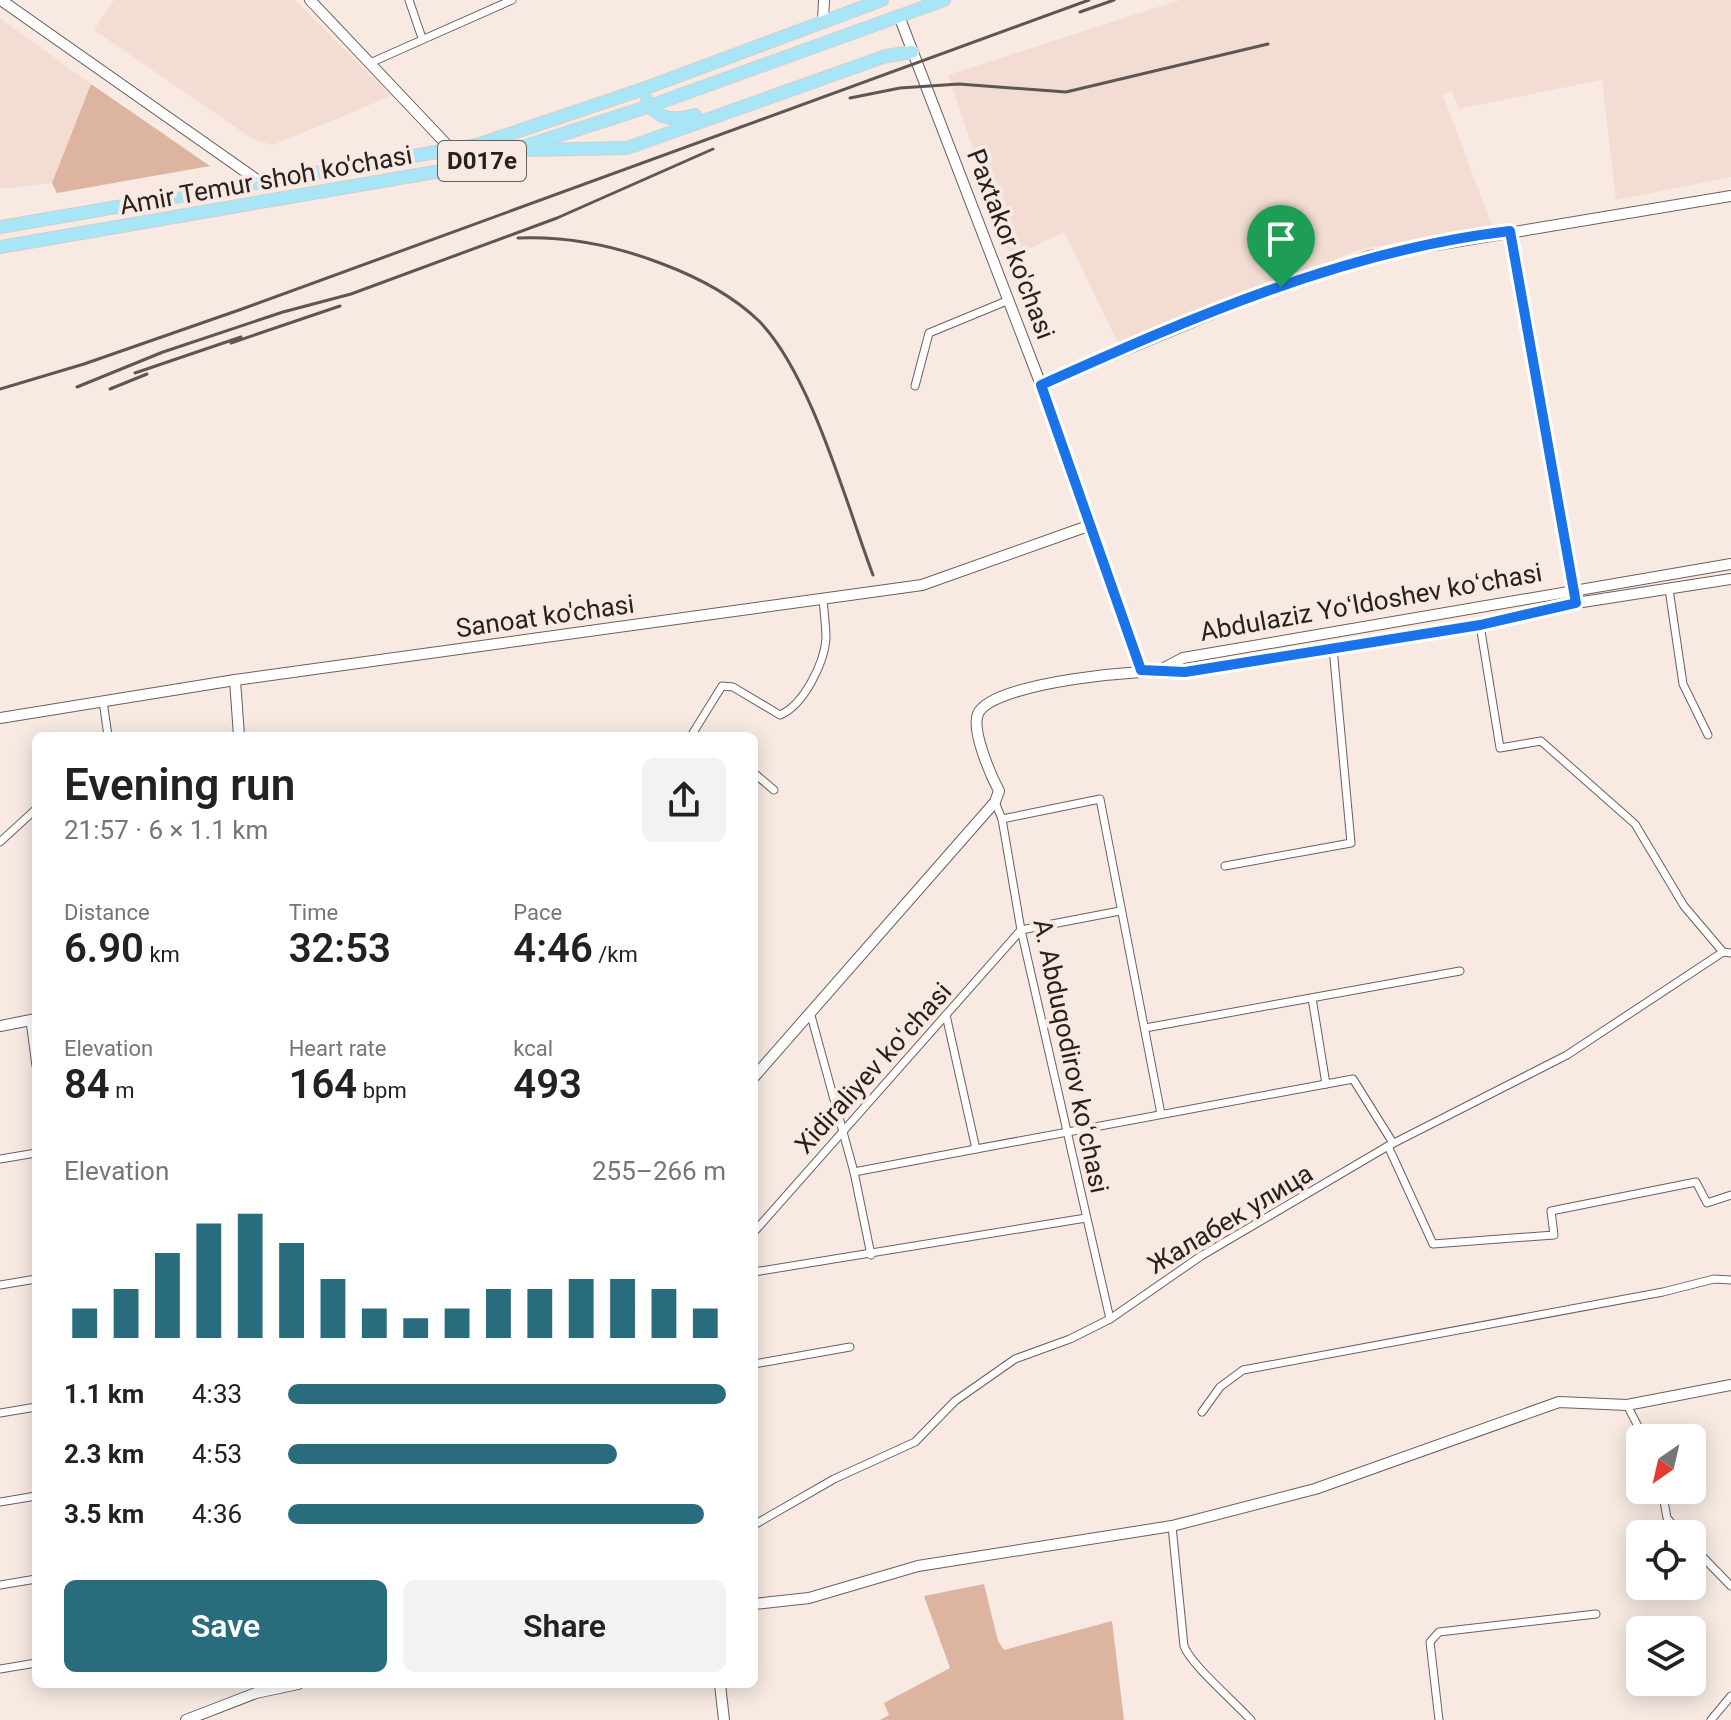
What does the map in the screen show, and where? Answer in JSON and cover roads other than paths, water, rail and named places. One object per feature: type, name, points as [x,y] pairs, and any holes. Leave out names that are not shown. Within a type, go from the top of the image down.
[{"type":"main road","points":[[1,0],[260,182]]},
{"type":"main road","points":[[310,0],[451,149]]},
{"type":"main road","points":[[823,21],[824,0]]},
{"type":"main road","name":"Amir Temur shoh ko'chasi","points":[[0,227],[477,145],[643,89],[882,0]]},
{"type":"main road","name":"Amir Temur shoh ko'chasi","points":[[0,247],[458,168],[650,106],[944,0]]},
{"type":"main road","name":"Paxtakor ko'chasi","points":[[899,16],[1041,385],[1141,670]]},
{"type":"main road","points":[[643,89],[650,106],[661,116],[684,119],[891,46],[912,52]]},
{"type":"main road","points":[[518,150],[627,148],[886,56],[912,52]]},
{"type":"main road","points":[[1041,385],[1243,301],[1364,258],[1731,196]]},
{"type":"main road","name":"Sanoat ko'chasi","points":[[0,718],[235,680],[922,585],[1088,526]]},
{"type":"main road","name":"Abdulaziz Yoʻldoshev koʻchasi","points":[[1163,669],[1183,658],[1481,609],[1572,588],[1731,564]]},
{"type":"main road","name":"Abdulaziz Yoʻldoshev koʻchasi","points":[[995,802],[999,791],[988,769],[976,722],[982,707],[992,700],[1047,685],[1141,670],[1185,672],[1480,625],[1576,603],[1731,579]]},
{"type":"main road","points":[[1358,629],[1360,644]]},
{"type":"main road","points":[[235,680],[239,732]]},
{"type":"main road","points":[[758,1072],[995,802]]},
{"type":"main road","points":[[0,1026],[32,1020]]},
{"type":"main road","points":[[758,1604],[809,1598],[918,1566],[1172,1526],[1315,1489],[1559,1402],[1627,1405],[1731,1385]]},
{"type":"main road","points":[[186,1720],[256,1693],[279,1688]]},
{"type":"main road","points":[[720,1688],[724,1720]]},
{"type":"street","points":[[409,0],[422,38]]},
{"type":"street","points":[[370,63],[512,0]]},
{"type":"street","points":[[1510,231],[1576,603]]},
{"type":"street","points":[[915,386],[929,333],[1009,300]]},
{"type":"street","points":[[1669,589],[1683,684],[1708,735]]},
{"type":"street","points":[[693,732],[722,686],[733,687],[780,715],[793,706],[820,662],[826,640],[823,599]]},
{"type":"street","points":[[1480,625],[1500,748],[1541,741],[1635,824],[1684,906],[1727,952]]},
{"type":"street","points":[[1225,866],[1351,843],[1333,648]]},
{"type":"street","points":[[103,701],[107,732]]},
{"type":"street","points":[[758,776],[774,790]]},
{"type":"street","points":[[1002,819],[1100,799],[1161,1114]]},
{"type":"street","name":"A. Abduqodirov koʻchasi","points":[[995,802],[1002,819],[1021,930],[1070,1132],[1110,1319]]},
{"type":"street","points":[[0,842],[32,813]]},
{"type":"street","points":[[1021,930],[1120,911]]},
{"type":"street","name":"Xidiraliyev koʻchasi","points":[[758,1228],[1021,930]]},
{"type":"street","name":"Жалабек улица","points":[[758,1523],[834,1479],[915,1442],[955,1401],[1015,1359],[1070,1339],[1110,1319],[1201,1256],[1390,1144],[1567,1055],[1727,952]]},
{"type":"street","points":[[1145,1028],[1460,971]]},
{"type":"street","points":[[1312,998],[1326,1084]]},
{"type":"street","points":[[810,1012],[854,1172],[871,1255]]},
{"type":"street","points":[[946,1015],[976,1149]]},
{"type":"street","points":[[854,1172],[1353,1079],[1390,1144],[1433,1244],[1554,1235],[1551,1211],[1696,1182],[1707,1203],[1731,1195]]},
{"type":"street","points":[[0,1159],[32,1154]]},
{"type":"street","points":[[758,1271],[1086,1218]]},
{"type":"street","points":[[1202,1412],[1220,1387],[1243,1370],[1663,1292],[1714,1279],[1731,1280]]},
{"type":"street","points":[[0,1285],[32,1280]]},
{"type":"street","points":[[758,1363],[850,1347]]},
{"type":"street","points":[[1627,1405],[1637,1424]]},
{"type":"street","points":[[0,1413],[32,1408]]},
{"type":"street","points":[[0,1502],[32,1497]]},
{"type":"street","points":[[1172,1526],[1184,1646],[1189,1660],[1221,1687],[1251,1720]]},
{"type":"street","points":[[1706,1560],[1731,1586]]},
{"type":"street","points":[[0,1585],[32,1580]]},
{"type":"street","points":[[1439,1720],[1430,1642],[1439,1632],[1596,1614]]},
{"type":"street","points":[[0,1669],[32,1664]]},
{"type":"street","points":[[1711,1720],[1731,1696]]},
{"type":"railway","points":[[0,389],[84,364],[242,309],[1089,0]]},
{"type":"railway","points":[[1080,12],[1114,0]]},
{"type":"railway","points":[[850,98],[900,88],[959,84],[1066,92],[1268,44]]},
{"type":"railway","points":[[77,387],[163,352],[283,312],[351,294],[557,218],[713,149]]},
{"type":"railway","points":[[518,238],[573,240],[642,257],[712,287],[759,321],[778,344],[811,406],[873,575]]},
{"type":"railway","points":[[231,343],[340,306]]},
{"type":"railway","points":[[135,373],[241,337]]},
{"type":"railway","points":[[110,389],[147,374]]}]
